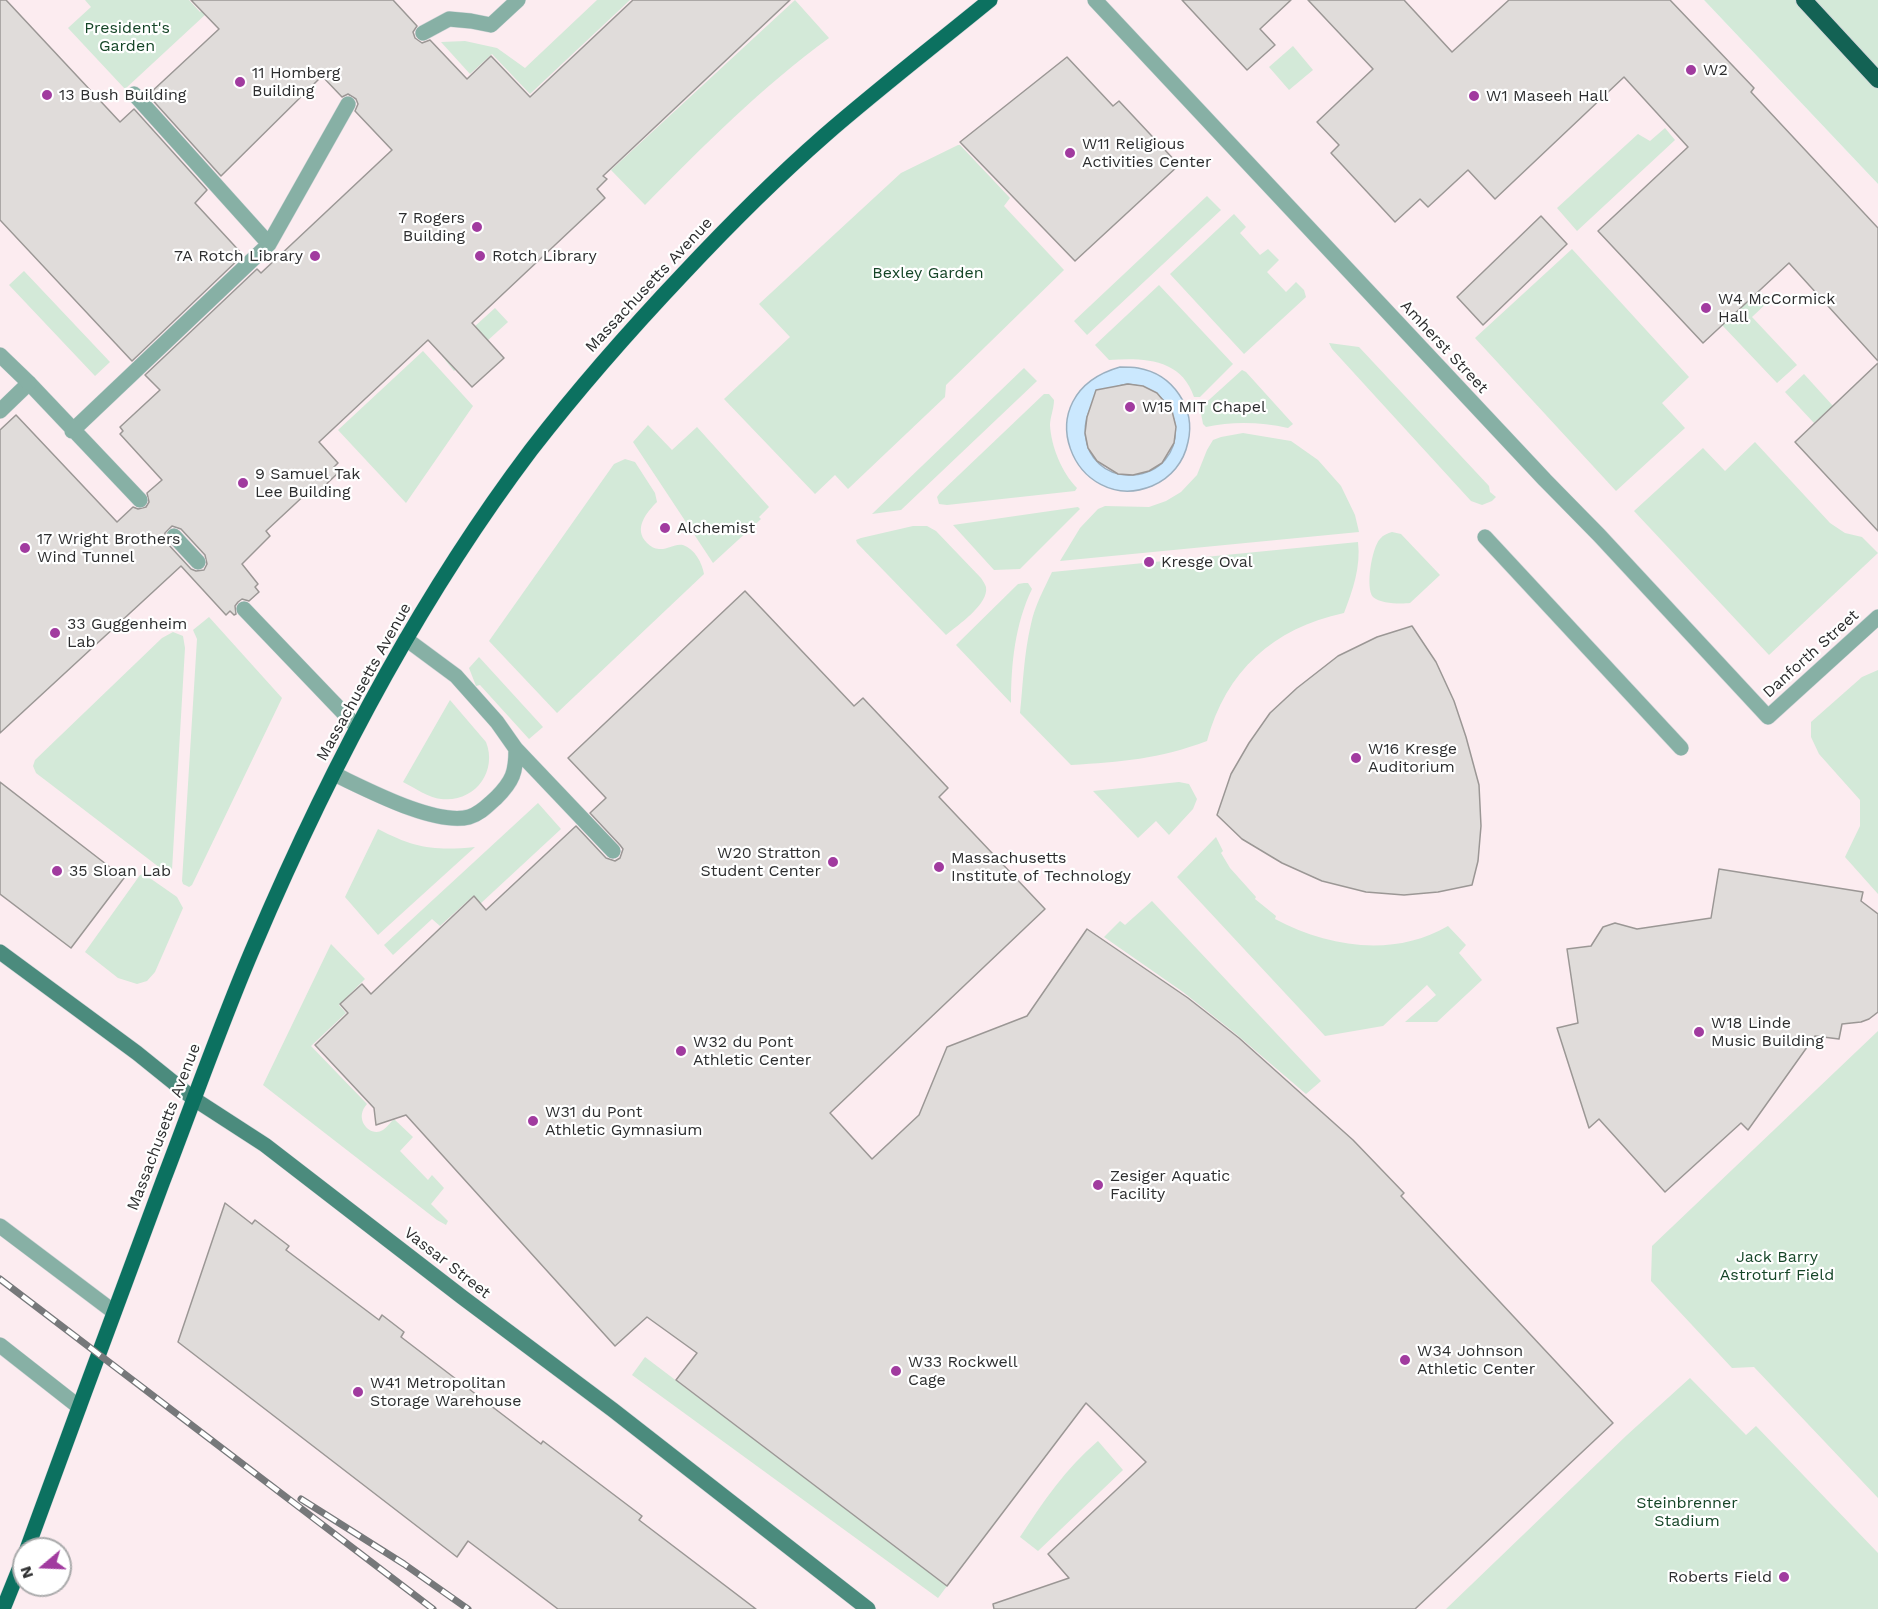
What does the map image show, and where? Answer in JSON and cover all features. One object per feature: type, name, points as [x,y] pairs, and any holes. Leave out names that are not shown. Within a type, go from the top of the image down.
[{"type":"highway","points":[[1804,0],[1878,80]]},
{"type":"main road","name":"Massachusetts Avenue","points":[[31,1537],[194,1099],[253,948],[297,850],[357,728],[406,639],[480,520],[531,450],[586,381],[634,326],[759,196],[824,136],[990,0]]},
{"type":"main road","name":"Vassar Street","points":[[0,952],[137,1053],[194,1099],[265,1145],[613,1410],[868,1609]]},
{"type":"main road","points":[[3,1609],[12,1587]]},
{"type":"street","points":[[423,33],[449,19],[491,26],[518,0]]},
{"type":"street","name":"Amherst Street","points":[[1095,0],[1768,717]]},
{"type":"street","points":[[134,94],[269,244]]},
{"type":"street","points":[[72,431],[269,244],[348,104]]},
{"type":"street","points":[[0,355],[140,500]]},
{"type":"street","points":[[0,411],[29,383]]},
{"type":"street","points":[[174,536],[198,562]]},
{"type":"street","points":[[1485,537],[1681,748]]},
{"type":"street","points":[[244,609],[357,728]]},
{"type":"street","name":"Danforth Street","points":[[1768,717],[1878,617]]},
{"type":"street","points":[[406,639],[456,676],[497,722],[516,749],[613,851]]},
{"type":"street","points":[[334,774],[384,798],[415,809],[447,818],[469,816],[485,809],[511,780],[516,767],[516,749]]},
{"type":"street","points":[[0,1227],[114,1312]]},
{"type":"street","points":[[0,1345],[79,1407]]},
{"type":"shaded area","name":"Massachusetts Institute of Technology","points":[[0,0],[1704,0],[1878,184],[1878,1609],[0,1609]]},
{"type":"green space","name":"President's Garden","points":[[85,0],[189,0],[200,12],[212,0],[220,1],[125,89],[68,28],[91,7]]},
{"type":"green space","points":[[597,0],[630,0],[530,94],[492,54],[470,74],[441,42],[465,41],[497,48],[525,68]]},
{"type":"green space","points":[[795,0],[829,38],[780,76],[711,139],[645,205],[611,170]]},
{"type":"green space","points":[[1704,0],[1878,0],[1878,184]]},
{"type":"green space","points":[[1293,46],[1313,70],[1289,90],[1269,67]]},
{"type":"green space","points":[[1665,128],[1675,140],[1577,231],[1557,208],[1638,134],[1650,141]]},
{"type":"green space","name":"Bexley Garden","points":[[958,145],[1010,198],[1004,206],[1064,270],[946,385],[945,397],[848,489],[835,475],[815,494],[724,399],[790,337],[759,304],[901,173]]},
{"type":"green space","points":[[1207,196],[1221,210],[1087,335],[1074,321]]},
{"type":"green space","points":[[1234,214],[1246,227],[1240,233],[1260,255],[1268,249],[1279,260],[1267,272],[1286,292],[1296,282],[1304,290],[1306,297],[1244,354],[1170,274]]},
{"type":"green space","points":[[1572,249],[1689,377],[1662,403],[1685,428],[1616,491],[1475,338]]},
{"type":"green space","points":[[24,271],[110,362],[95,376],[9,285]]},
{"type":"green space","points":[[1159,285],[1233,364],[1200,397],[1194,397],[1180,374],[1170,368],[1159,363],[1135,359],[1109,360],[1095,345]]},
{"type":"green space","points":[[1760,291],[1769,301],[1752,317],[1797,365],[1777,383],[1722,325]]},
{"type":"green space","points":[[495,308],[508,322],[454,371],[442,356]]},
{"type":"green space","points":[[1329,343],[1359,347],[1489,486],[1490,492],[1496,497],[1482,505],[1471,501]]},
{"type":"green space","points":[[423,351],[473,406],[406,503],[338,430]]},
{"type":"green space","points":[[1024,368],[1037,381],[901,510],[872,514]]},
{"type":"green space","points":[[1242,370],[1293,424],[1288,428],[1257,423],[1206,427],[1203,424],[1200,408]]},
{"type":"green space","points":[[1804,374],[1833,406],[1814,423],[1785,392]]},
{"type":"green space","points":[[1044,394],[1049,394],[1054,400],[1050,425],[1053,442],[1062,467],[1077,488],[1075,491],[939,504],[937,497],[940,493]]},
{"type":"green space","points":[[648,425],[672,450],[697,427],[769,507],[759,517],[761,519],[713,563],[633,442]]},
{"type":"green space","points":[[1243,433],[1291,441],[1318,460],[1341,486],[1355,515],[1359,532],[1060,561],[1080,528],[1098,509],[1105,506],[1149,507],[1166,501],[1181,492],[1197,475],[1213,440]]},
{"type":"green space","points":[[1755,442],[1830,523],[1845,533],[1862,537],[1878,553],[1769,655],[1634,511],[1703,448],[1725,471]]},
{"type":"green space","points":[[625,459],[635,462],[655,493],[657,502],[645,516],[641,527],[643,538],[657,549],[680,545],[687,547],[697,557],[704,574],[557,713],[489,641],[614,464]]},
{"type":"green space","points":[[1078,507],[1080,509],[1020,569],[994,570],[953,525]]},
{"type":"green space","points":[[913,526],[927,526],[936,531],[981,578],[986,587],[986,594],[978,607],[946,635],[856,540]]},
{"type":"green space","points":[[1392,532],[1401,534],[1440,575],[1410,603],[1381,601],[1373,597],[1371,592],[1370,568],[1374,550],[1381,538]]},
{"type":"green space","points":[[1358,542],[1357,569],[1344,613],[1295,629],[1256,656],[1226,694],[1215,716],[1207,741],[1173,752],[1140,759],[1071,765],[1020,713],[1025,657],[1031,624],[1037,604],[1052,572]]},
{"type":"green space","points":[[1028,583],[1032,589],[1026,602],[1015,644],[1011,703],[956,645],[1018,584]]},
{"type":"green space","points":[[209,617],[282,698],[192,885],[189,887],[182,881],[197,639],[193,630]]},
{"type":"green space","points":[[173,632],[183,636],[185,648],[172,870],[168,874],[36,773],[33,766],[35,760],[162,638]]},
{"type":"green space","points":[[479,657],[543,727],[529,739],[480,685],[476,686],[469,668]]},
{"type":"green space","points":[[1878,670],[1878,894],[1845,857],[1860,826],[1860,800],[1819,754],[1811,737],[1811,722],[1862,677]]},
{"type":"green space","points":[[450,700],[486,742],[489,764],[486,774],[473,791],[453,799],[441,799],[427,795],[403,782]]},
{"type":"green space","points":[[1179,782],[1189,784],[1197,799],[1193,809],[1169,835],[1156,821],[1138,838],[1093,791]]},
{"type":"green space","points":[[538,803],[561,829],[480,904],[473,896],[440,926],[432,919],[393,955],[384,945]]},
{"type":"green space","points":[[378,829],[425,847],[448,849],[475,847],[378,935],[345,897]]},
{"type":"green space","points":[[1216,837],[1223,851],[1221,853],[1230,868],[1256,897],[1255,899],[1276,916],[1275,919],[1317,936],[1361,945],[1405,942],[1427,936],[1448,926],[1466,945],[1459,953],[1482,980],[1437,1022],[1405,1022],[1436,995],[1427,985],[1383,1026],[1325,1036],[1177,877]]},
{"type":"green space","points":[[144,874],[177,897],[183,908],[155,972],[147,981],[137,984],[118,978],[85,952],[140,875]]},
{"type":"green space","points":[[1152,901],[1321,1081],[1306,1094],[1183,992],[1104,937],[1120,921],[1125,925]]},
{"type":"green space","points":[[331,944],[365,979],[339,1005],[346,1013],[311,1046],[367,1104],[362,1116],[365,1126],[378,1132],[394,1119],[413,1137],[400,1151],[428,1180],[432,1175],[444,1188],[431,1204],[448,1221],[446,1225],[263,1085]]},
{"type":"green space","name":"Jack Barry Astroturf Field","points":[[1878,1031],[1878,1498],[1754,1367],[1732,1368],[1651,1281],[1652,1246]]},
{"type":"green space","points":[[645,1357],[947,1586],[938,1598],[632,1375]]},
{"type":"green space","name":"Steinbrenner Stadium","points":[[1690,1378],[1746,1435],[1756,1426],[1878,1553],[1878,1609],[1446,1609],[1627,1435]]},
{"type":"green space","points":[[1098,1441],[1123,1470],[1038,1551],[1020,1537],[1065,1474]]},
{"type":"water","points":[[1120,367],[1138,368],[1162,377],[1179,394],[1188,417],[1190,429],[1188,442],[1180,463],[1165,479],[1152,486],[1124,491],[1101,484],[1082,469],[1070,449],[1067,425],[1073,402],[1090,381]],"holes":[[[1127,384],[1148,389],[1163,400],[1172,414],[1175,430],[1173,446],[1165,460],[1152,470],[1133,475],[1114,473],[1099,464],[1090,451],[1085,435],[1087,419],[1094,403],[1107,391]]]},
{"type":"building","name":"13 Bush Building","points":[[0,0],[6,0],[120,122],[134,109],[207,190],[195,203],[243,255],[132,361],[0,220]]},
{"type":"building","points":[[191,0],[393,0],[417,26],[413,32],[415,38],[422,43],[430,40],[467,79],[491,56],[530,97],[633,0],[790,0],[603,176],[607,179],[597,189],[605,198],[472,323],[504,358],[472,387],[428,340],[319,442],[338,463],[334,467],[339,472],[315,495],[310,490],[266,531],[270,536],[242,564],[258,584],[255,587],[259,592],[249,601],[242,599],[238,602],[235,606],[236,614],[230,611],[226,615],[181,566],[0,733],[0,430],[16,415],[117,522],[133,507],[138,509],[146,507],[149,502],[147,493],[162,480],[120,434],[123,431],[120,427],[160,390],[145,375],[257,269],[261,273],[392,150],[355,111],[358,104],[356,99],[348,94],[342,97],[322,76],[221,176],[148,95],[219,29]],"holes":[[[172,526],[181,529],[205,555],[207,564],[204,570],[191,569],[164,538],[165,533]]]},
{"type":"building","points":[[1182,0],[1291,0],[1260,29],[1275,45],[1247,70]]},
{"type":"building","points":[[1308,0],[1404,0],[1452,52],[1509,0],[1670,0],[1754,88],[1751,92],[1878,228],[1878,361],[1789,263],[1703,343],[1598,231],[1688,147],[1624,77],[1495,199],[1468,170],[1428,207],[1420,199],[1395,222],[1331,153],[1339,145],[1317,122],[1373,69]]},
{"type":"building","name":"W11 Religious Activities Center","points":[[1067,57],[1113,106],[1119,101],[1179,165],[1075,261],[960,142]]},
{"type":"building","points":[[1541,216],[1567,244],[1483,325],[1457,297]]},
{"type":"building","points":[[1878,363],[1878,531],[1795,442]]},
{"type":"building","name":"W15 MIT Chapel","points":[[1128,384],[1143,386],[1157,393],[1172,411],[1176,427],[1174,443],[1162,463],[1149,471],[1133,475],[1118,474],[1097,461],[1088,448],[1085,433],[1087,417],[1096,390]]},
{"type":"building","points":[[745,591],[854,706],[863,698],[948,788],[939,797],[1045,909],[830,1113],[872,1159],[919,1115],[947,1047],[1027,1016],[1087,929],[1188,998],[1239,1038],[1353,1140],[1404,1193],[1401,1196],[1613,1423],[1415,1609],[994,1609],[993,1604],[1069,1578],[1048,1554],[1146,1462],[1086,1403],[947,1586],[676,1380],[697,1353],[647,1317],[615,1346],[406,1115],[376,1125],[374,1108],[315,1045],[348,1013],[340,1004],[362,984],[371,994],[474,896],[486,910],[576,826],[606,858],[615,861],[620,858],[623,849],[590,813],[606,798],[568,758]]},
{"type":"building","name":"W16 Kresge Auditorium","points":[[1412,626],[1436,662],[1454,701],[1479,785],[1481,826],[1478,861],[1472,885],[1438,892],[1404,895],[1366,892],[1322,881],[1282,863],[1242,839],[1217,815],[1231,774],[1270,713],[1297,688],[1338,656],[1377,637]]},
{"type":"building","name":"35 Sloan Lab","points":[[0,782],[124,878],[71,948],[0,894]]},
{"type":"building","name":"W18 Linde Music Building","points":[[1719,869],[1863,892],[1861,901],[1878,914],[1878,1012],[1861,1022],[1842,1024],[1839,1039],[1815,1036],[1748,1130],[1741,1123],[1665,1192],[1599,1119],[1589,1128],[1557,1028],[1578,1023],[1567,949],[1591,946],[1603,927],[1615,923],[1637,929],[1711,918]]},
{"type":"building","name":"W41 Metropolitan Storage Warehouse","points":[[225,1203],[252,1224],[255,1220],[289,1246],[286,1250],[379,1320],[382,1315],[404,1332],[401,1337],[541,1444],[543,1441],[642,1516],[639,1520],[756,1609],[558,1609],[468,1541],[457,1557],[178,1342]]},
{"type":"railway","points":[[0,1279],[433,1609]]},
{"type":"railway","points":[[301,1499],[404,1564],[468,1609]]},
{"type":"place","name":"W2","points":[[1691,70]]},
{"type":"place","name":"11 Homberg Building","points":[[240,82]]},
{"type":"place","name":"13 Bush Building","points":[[47,95]]},
{"type":"place","name":"W1 Maseeh Hall","points":[[1474,96]]},
{"type":"place","name":"W11 Religious Activities Center","points":[[1070,153]]},
{"type":"place","name":"7 Rogers Building","points":[[477,227]]},
{"type":"place","name":"7A Rotch Library","points":[[315,256]]},
{"type":"place","name":"Rotch Library","points":[[480,256]]},
{"type":"place","name":"W4 McCormick Hall","points":[[1706,308]]},
{"type":"place","name":"W15 MIT Chapel","points":[[1130,407]]},
{"type":"place","name":"9 Samuel Tak Lee Building","points":[[243,483]]},
{"type":"place","name":"Alchemist","points":[[665,528]]},
{"type":"place","name":"17 Wright Brothers Wind Tunnel","points":[[25,548]]},
{"type":"place","name":"Kresge Oval","points":[[1149,562]]},
{"type":"place","name":"33 Guggenheim Lab","points":[[55,633]]},
{"type":"place","name":"W16 Kresge Auditorium","points":[[1356,758]]},
{"type":"place","name":"W20 Stratton Student Center","points":[[833,862]]},
{"type":"place","name":"Massachusetts Institute of Technology","points":[[939,867]]},
{"type":"place","name":"35 Sloan Lab","points":[[57,871]]},
{"type":"place","name":"W18 Linde Music Building","points":[[1699,1032]]},
{"type":"place","name":"W32 du Pont Athletic Center","points":[[681,1051]]},
{"type":"place","name":"W31 du Pont Athletic Gymnasium","points":[[533,1121]]},
{"type":"place","name":"Zesiger Aquatic Facility","points":[[1098,1185]]},
{"type":"place","name":"W34 Johnson Athletic Center","points":[[1405,1360]]},
{"type":"place","name":"W33 Rockwell Cage","points":[[896,1371]]},
{"type":"place","name":"W41 Metropolitan Storage Warehouse","points":[[358,1392]]},
{"type":"place","name":"Roberts Field","points":[[1784,1577]]}]
